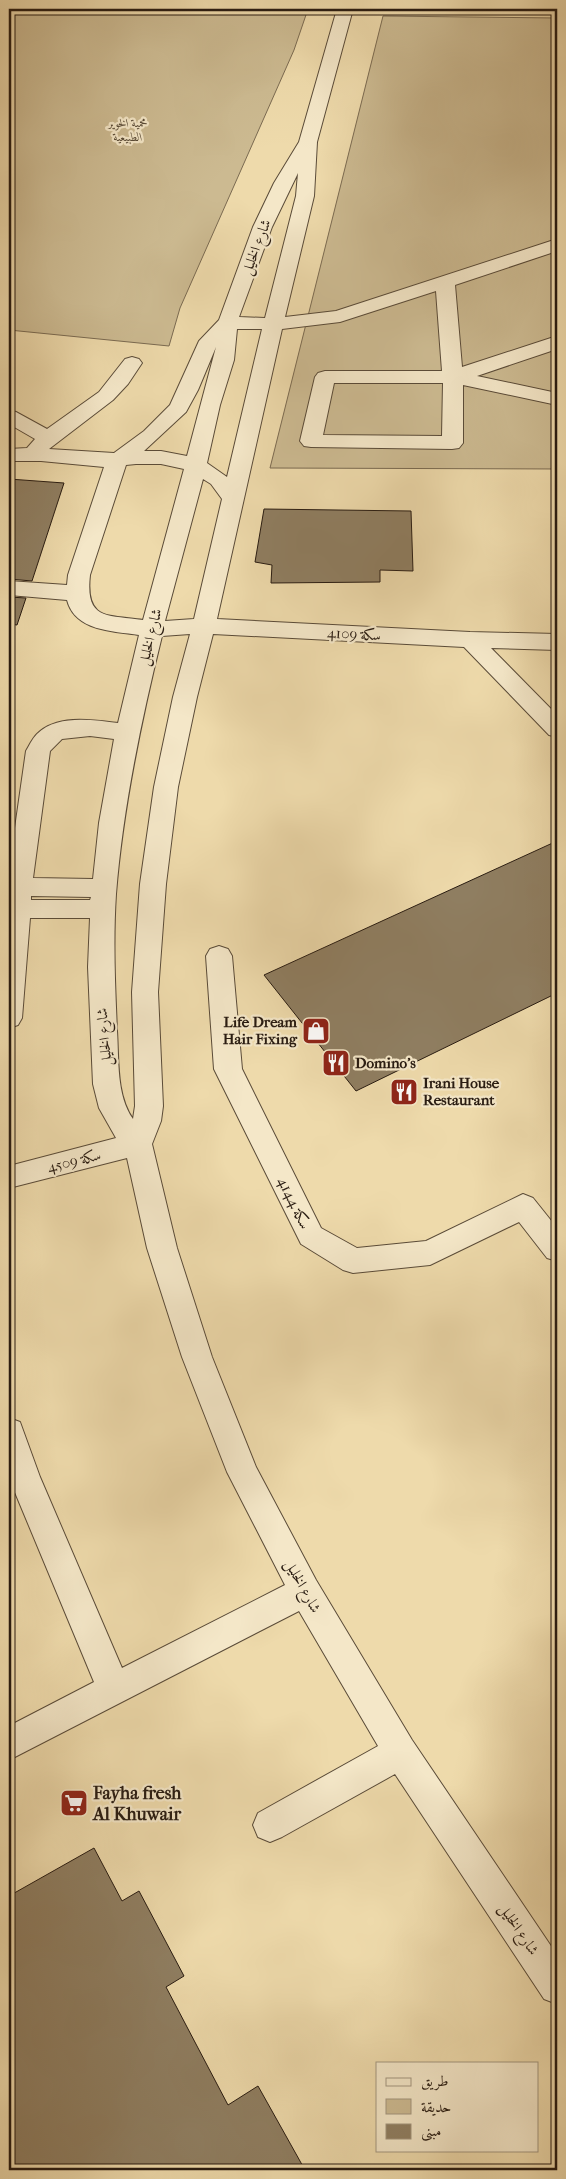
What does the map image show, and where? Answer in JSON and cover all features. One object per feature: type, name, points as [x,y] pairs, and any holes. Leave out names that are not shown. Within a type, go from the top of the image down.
[{"type":"street","name":"شارع الخليل","points":[[138,1144],[147,1121],[149,1106],[145,992],[153,884],[166,787],[185,698],[204,626],[273,325],[305,196],[308,142],[345,9]]},
{"type":"street","name":"شارع الخليل","points":[[308,142],[290,168],[270,209],[228,322],[225,354],[151,629],[128,732],[111,820],[103,898],[100,994],[109,1096],[113,1114],[123,1130],[138,1144],[162,1248],[198,1357],[243,1472],[305,1591],[400,1752],[557,1986]]},
{"type":"street","points":[[9,588],[76,593],[78,575],[117,461],[159,429],[179,408],[203,352],[214,336],[228,322],[273,325],[306,323],[340,316],[557,245]]},
{"type":"street","points":[[445,282],[454,377],[452,443],[311,441],[325,377],[454,377],[557,399]]},
{"type":"street","points":[[454,377],[557,342]]},
{"type":"street","points":[[31,456],[48,438],[107,395],[122,379],[132,363]]},
{"type":"street","points":[[9,416],[48,438]]},
{"type":"street","points":[[9,456],[117,461],[149,457],[181,461],[195,466],[219,480],[228,489],[233,499]]},
{"type":"street","name":"سكة 4109","points":[[76,593],[80,605],[88,616],[103,622],[151,629],[204,626],[470,640],[557,642]]},
{"type":"street","points":[[470,640],[557,730]]},
{"type":"street","points":[[9,1018],[18,898],[38,751],[42,741],[50,734],[74,728],[128,732]]},
{"type":"street","points":[[18,898],[103,898]]},
{"type":"street","name":"سكة 4144","points":[[219,956],[228,1069],[311,1236],[353,1261],[430,1254],[523,1206],[557,1249]]},
{"type":"street","name":"سكة 4509","points":[[9,1177],[138,1144]]},
{"type":"street","points":[[9,1432],[16,1480],[114,1689]]},
{"type":"street","points":[[9,1744],[305,1591]]},
{"type":"street","points":[[270,1825],[400,1752]]},
{"type":"green space","name":"محمية الخوير الطبيعية","points":[[9,9],[308,9],[294,50],[180,308],[169,346],[9,330]]},
{"type":"green space","points":[[383,16],[557,18],[557,469],[270,468]]},
{"type":"building","points":[[9,479],[64,483],[32,581],[9,579]]},
{"type":"building","points":[[264,509],[411,511],[413,571],[380,570],[380,582],[271,583],[272,565],[255,562]]},
{"type":"building","points":[[9,597],[26,598],[17,625],[9,624]]},
{"type":"building","points":[[557,841],[557,993],[356,1091],[264,975]]},
{"type":"building","points":[[94,1848],[122,1901],[139,1891],[184,1976],[166,1987],[228,2105],[258,2086],[305,2170],[9,2170],[9,1896]]},
{"type":"place","name":"Life Dream Hair Fixing","points":[[316,1031]]},
{"type":"place","name":"Domino's","points":[[336,1063]]},
{"type":"place","name":"Irani House Restaurant","points":[[404,1092]]},
{"type":"place","name":"Fayha fresh Al Khuwair","points":[[74,1803]]}]
